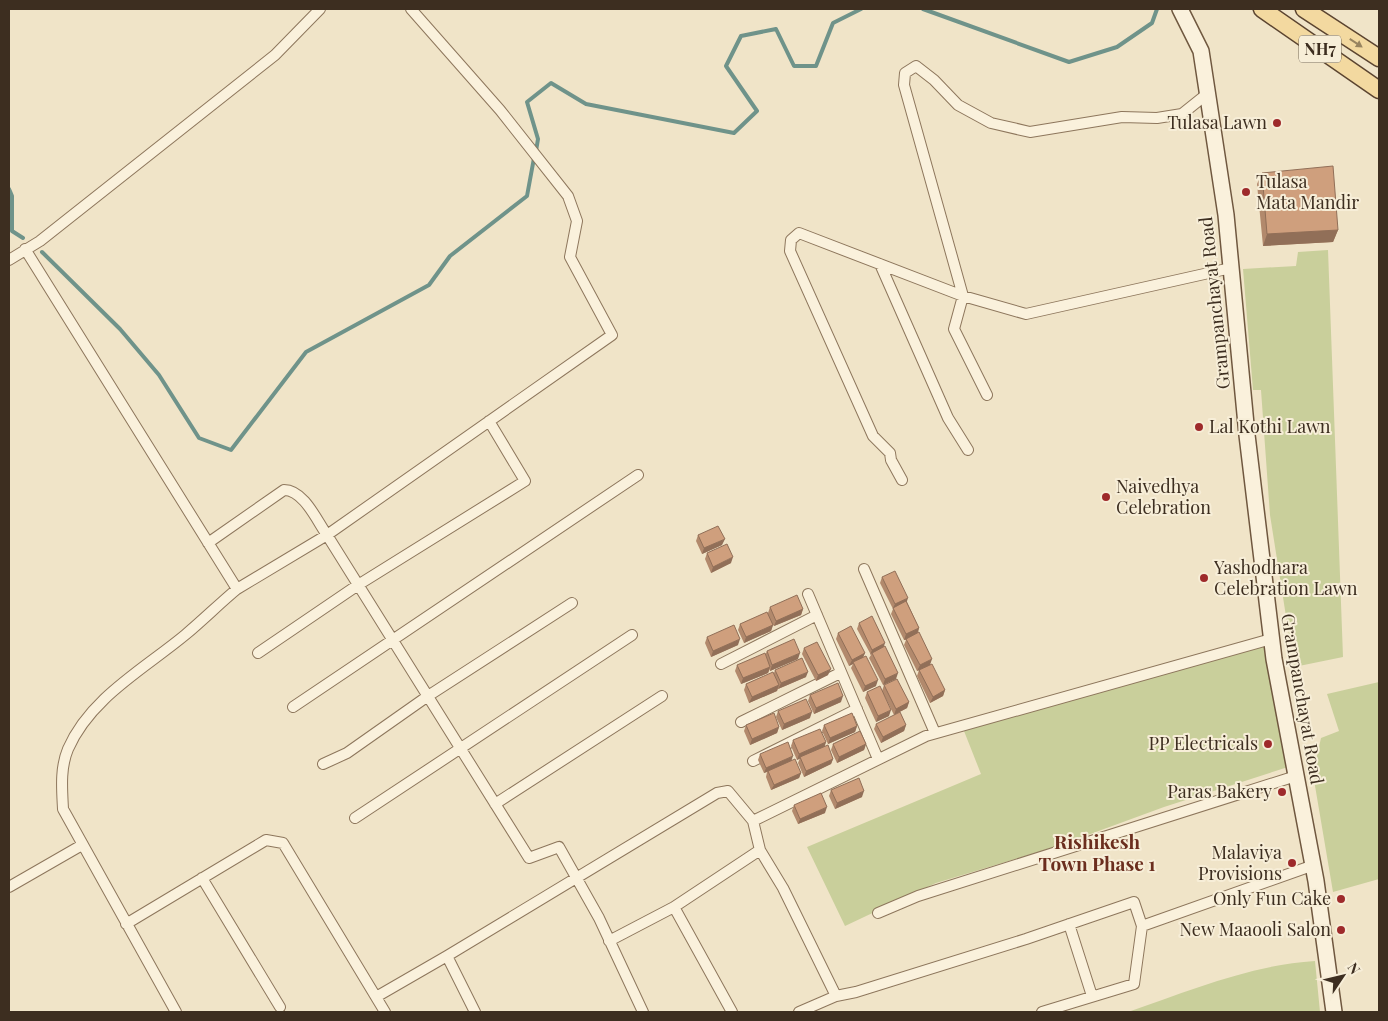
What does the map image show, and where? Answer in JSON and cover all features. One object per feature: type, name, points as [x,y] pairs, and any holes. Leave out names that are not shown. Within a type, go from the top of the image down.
[{"type":"main road","points":[[1304,9],[1379,58]]},
{"type":"main road","name":"NH7","points":[[1268,10],[1379,90]]},
{"type":"street","points":[[9,260],[40,241],[275,55],[320,9]]},
{"type":"street","points":[[176,1012],[62,809],[61,774],[68,749],[88,715],[237,589],[327,535],[612,335],[570,257],[578,221],[568,196],[500,110],[411,9]]},
{"type":"street","name":"Grampanchayat Road","points":[[1180,9],[1201,51],[1226,215],[1247,435],[1271,638],[1314,865],[1334,1012]]},
{"type":"street","points":[[987,395],[954,329],[963,296],[904,85],[905,73],[916,66],[934,80],[958,105],[991,123],[1030,132],[1122,117],[1157,118],[1182,114],[1207,94]]},
{"type":"street","points":[[902,480],[891,460],[890,453],[873,436],[790,251],[790,240],[800,233],[963,296],[1026,314],[1231,268]]},
{"type":"street","points":[[25,249],[237,589]]},
{"type":"street","points":[[880,264],[948,418],[968,450]]},
{"type":"street","points":[[258,653],[358,585],[525,481],[489,421]]},
{"type":"street","points":[[293,707],[638,475]]},
{"type":"street","points":[[208,543],[284,490],[292,490],[301,497],[327,535],[529,858],[559,846],[609,940],[643,1012]]},
{"type":"street","points":[[864,569],[935,733]]},
{"type":"street","points":[[808,594],[878,759]]},
{"type":"street","points":[[323,764],[346,753],[428,696],[572,604]]},
{"type":"street","points":[[721,664],[817,615]]},
{"type":"street","points":[[355,818],[632,635]]},
{"type":"street","points":[[753,821],[935,733],[1271,638]]},
{"type":"street","points":[[741,722],[840,673]]},
{"type":"street","points":[[495,804],[662,696]]},
{"type":"street","points":[[752,761],[857,709]]},
{"type":"street","points":[[878,913],[918,896],[1296,776]]},
{"type":"street","points":[[376,997],[717,793],[728,791],[753,821],[760,850],[782,888],[836,996]]},
{"type":"street","points":[[126,924],[266,840],[283,843],[385,1012]]},
{"type":"street","points":[[9,887],[82,845]]},
{"type":"street","points":[[609,940],[674,907],[760,850]]},
{"type":"street","points":[[1142,926],[1314,865]]},
{"type":"street","points":[[202,878],[280,1007]]},
{"type":"street","points":[[799,1012],[836,996],[856,992],[1134,902],[1142,926],[1134,984],[1042,1012]]},
{"type":"street","points":[[674,907],[732,1012]]},
{"type":"street","points":[[1069,924],[1092,996]]},
{"type":"street","points":[[447,956],[475,1012]]},
{"type":"green space","points":[[1328,250],[1343,657],[1294,667],[1270,515],[1261,390],[1253,390],[1243,269],[1296,266],[1298,252]]},
{"type":"green space","points":[[1267,643],[1288,767],[1164,807],[1055,847],[936,883],[845,926],[807,847],[981,774],[964,731]]},
{"type":"green space","points":[[1379,682],[1379,879],[1333,892],[1313,774],[1321,738],[1339,731],[1327,694]]},
{"type":"green space","points":[[1315,961],[1320,1012],[1128,1012],[1243,973],[1291,963]]},
{"type":"building","points":[[1333,166],[1338,230],[1267,234],[1262,173]]},
{"type":"building","points":[[718,526],[725,539],[704,548],[698,535]]},
{"type":"building","points":[[727,544],[733,557],[713,567],[707,553]]},
{"type":"building","points":[[895,571],[908,598],[895,604],[882,577]]},
{"type":"building","points":[[797,595],[803,609],[776,621],[770,607]]},
{"type":"building","points":[[906,601],[919,628],[906,634],[893,608]]},
{"type":"building","points":[[767,612],[773,625],[746,637],[740,624]]},
{"type":"building","points":[[872,616],[885,643],[872,650],[859,623]]},
{"type":"building","points":[[734,625],[740,639],[713,651],[707,637]]},
{"type":"building","points":[[851,626],[865,653],[852,660],[838,633]]},
{"type":"building","points":[[919,632],[932,659],[920,665],[906,639]]},
{"type":"building","points":[[794,639],[800,653],[772,665],[767,651]]},
{"type":"building","points":[[817,642],[831,669],[818,675],[804,648]]},
{"type":"building","points":[[885,646],[898,673],[885,679],[872,653]]},
{"type":"building","points":[[765,653],[770,667],[743,678],[737,665]]},
{"type":"building","points":[[866,656],[878,680],[865,686],[853,662]]},
{"type":"building","points":[[802,658],[808,672],[781,683],[775,670]]},
{"type":"building","points":[[932,664],[945,690],[933,697],[919,670]]},
{"type":"building","points":[[773,672],[779,685],[752,697],[746,684]]},
{"type":"building","points":[[897,679],[909,702],[896,709],[884,685]]},
{"type":"building","points":[[838,683],[843,696],[816,708],[810,695]]},
{"type":"building","points":[[880,686],[891,710],[878,716],[867,692]]},
{"type":"building","points":[[806,699],[812,712],[784,724],[778,711]]},
{"type":"building","points":[[900,712],[906,725],[883,737],[876,724]]},
{"type":"building","points":[[774,713],[779,727],[752,739],[746,725]]},
{"type":"building","points":[[852,713],[857,726],[830,738],[824,725]]},
{"type":"building","points":[[820,729],[826,742],[799,754],[793,740]]},
{"type":"building","points":[[860,731],[866,744],[839,757],[833,744]]},
{"type":"building","points":[[788,742],[793,756],[766,768],[760,754]]},
{"type":"building","points":[[828,745],[833,759],[806,771],[800,757]]},
{"type":"building","points":[[795,759],[801,773],[774,785],[768,771]]},
{"type":"building","points":[[859,778],[864,791],[837,803],[831,790]]},
{"type":"building","points":[[821,793],[827,807],[800,819],[794,805]]},
{"type":"waterway","points":[[536,151],[538,139],[527,102],[551,83],[586,104],[734,133],[757,111],[726,66],[741,36],[776,29],[794,66],[816,66],[833,23],[861,9]]},
{"type":"waterway","points":[[923,9],[1069,62],[1117,47],[1152,23],[1157,9]]},
{"type":"waterway","points":[[42,252],[120,329],[159,375],[199,438],[231,450],[306,352],[429,285],[450,256],[527,196],[534,158]]},
{"type":"waterway","points":[[9,189],[12,196],[12,231],[23,238]]},
{"type":"place","name":"Tulasa Lawn","points":[[1277,123]]},
{"type":"place","name":"Tulasa Mata Mandir","points":[[1246,192]]},
{"type":"place","name":"Lal Kothi Lawn","points":[[1199,427]]},
{"type":"place","name":"Naivedhya Celebration","points":[[1106,497]]},
{"type":"place","name":"Yashodhara Celebration Lawn","points":[[1204,578]]},
{"type":"place","name":"PP Electricals","points":[[1268,744]]},
{"type":"place","name":"Paras Bakery","points":[[1282,792]]},
{"type":"place","name":"Malaviya Provisions","points":[[1292,863]]},
{"type":"place","name":"Only Fun Cake","points":[[1341,899]]},
{"type":"place","name":"New Maaooli Salon","points":[[1341,930]]},
{"type":"district","name":"Rishikesh Town Phase 1","points":[[1097,853]]}]
